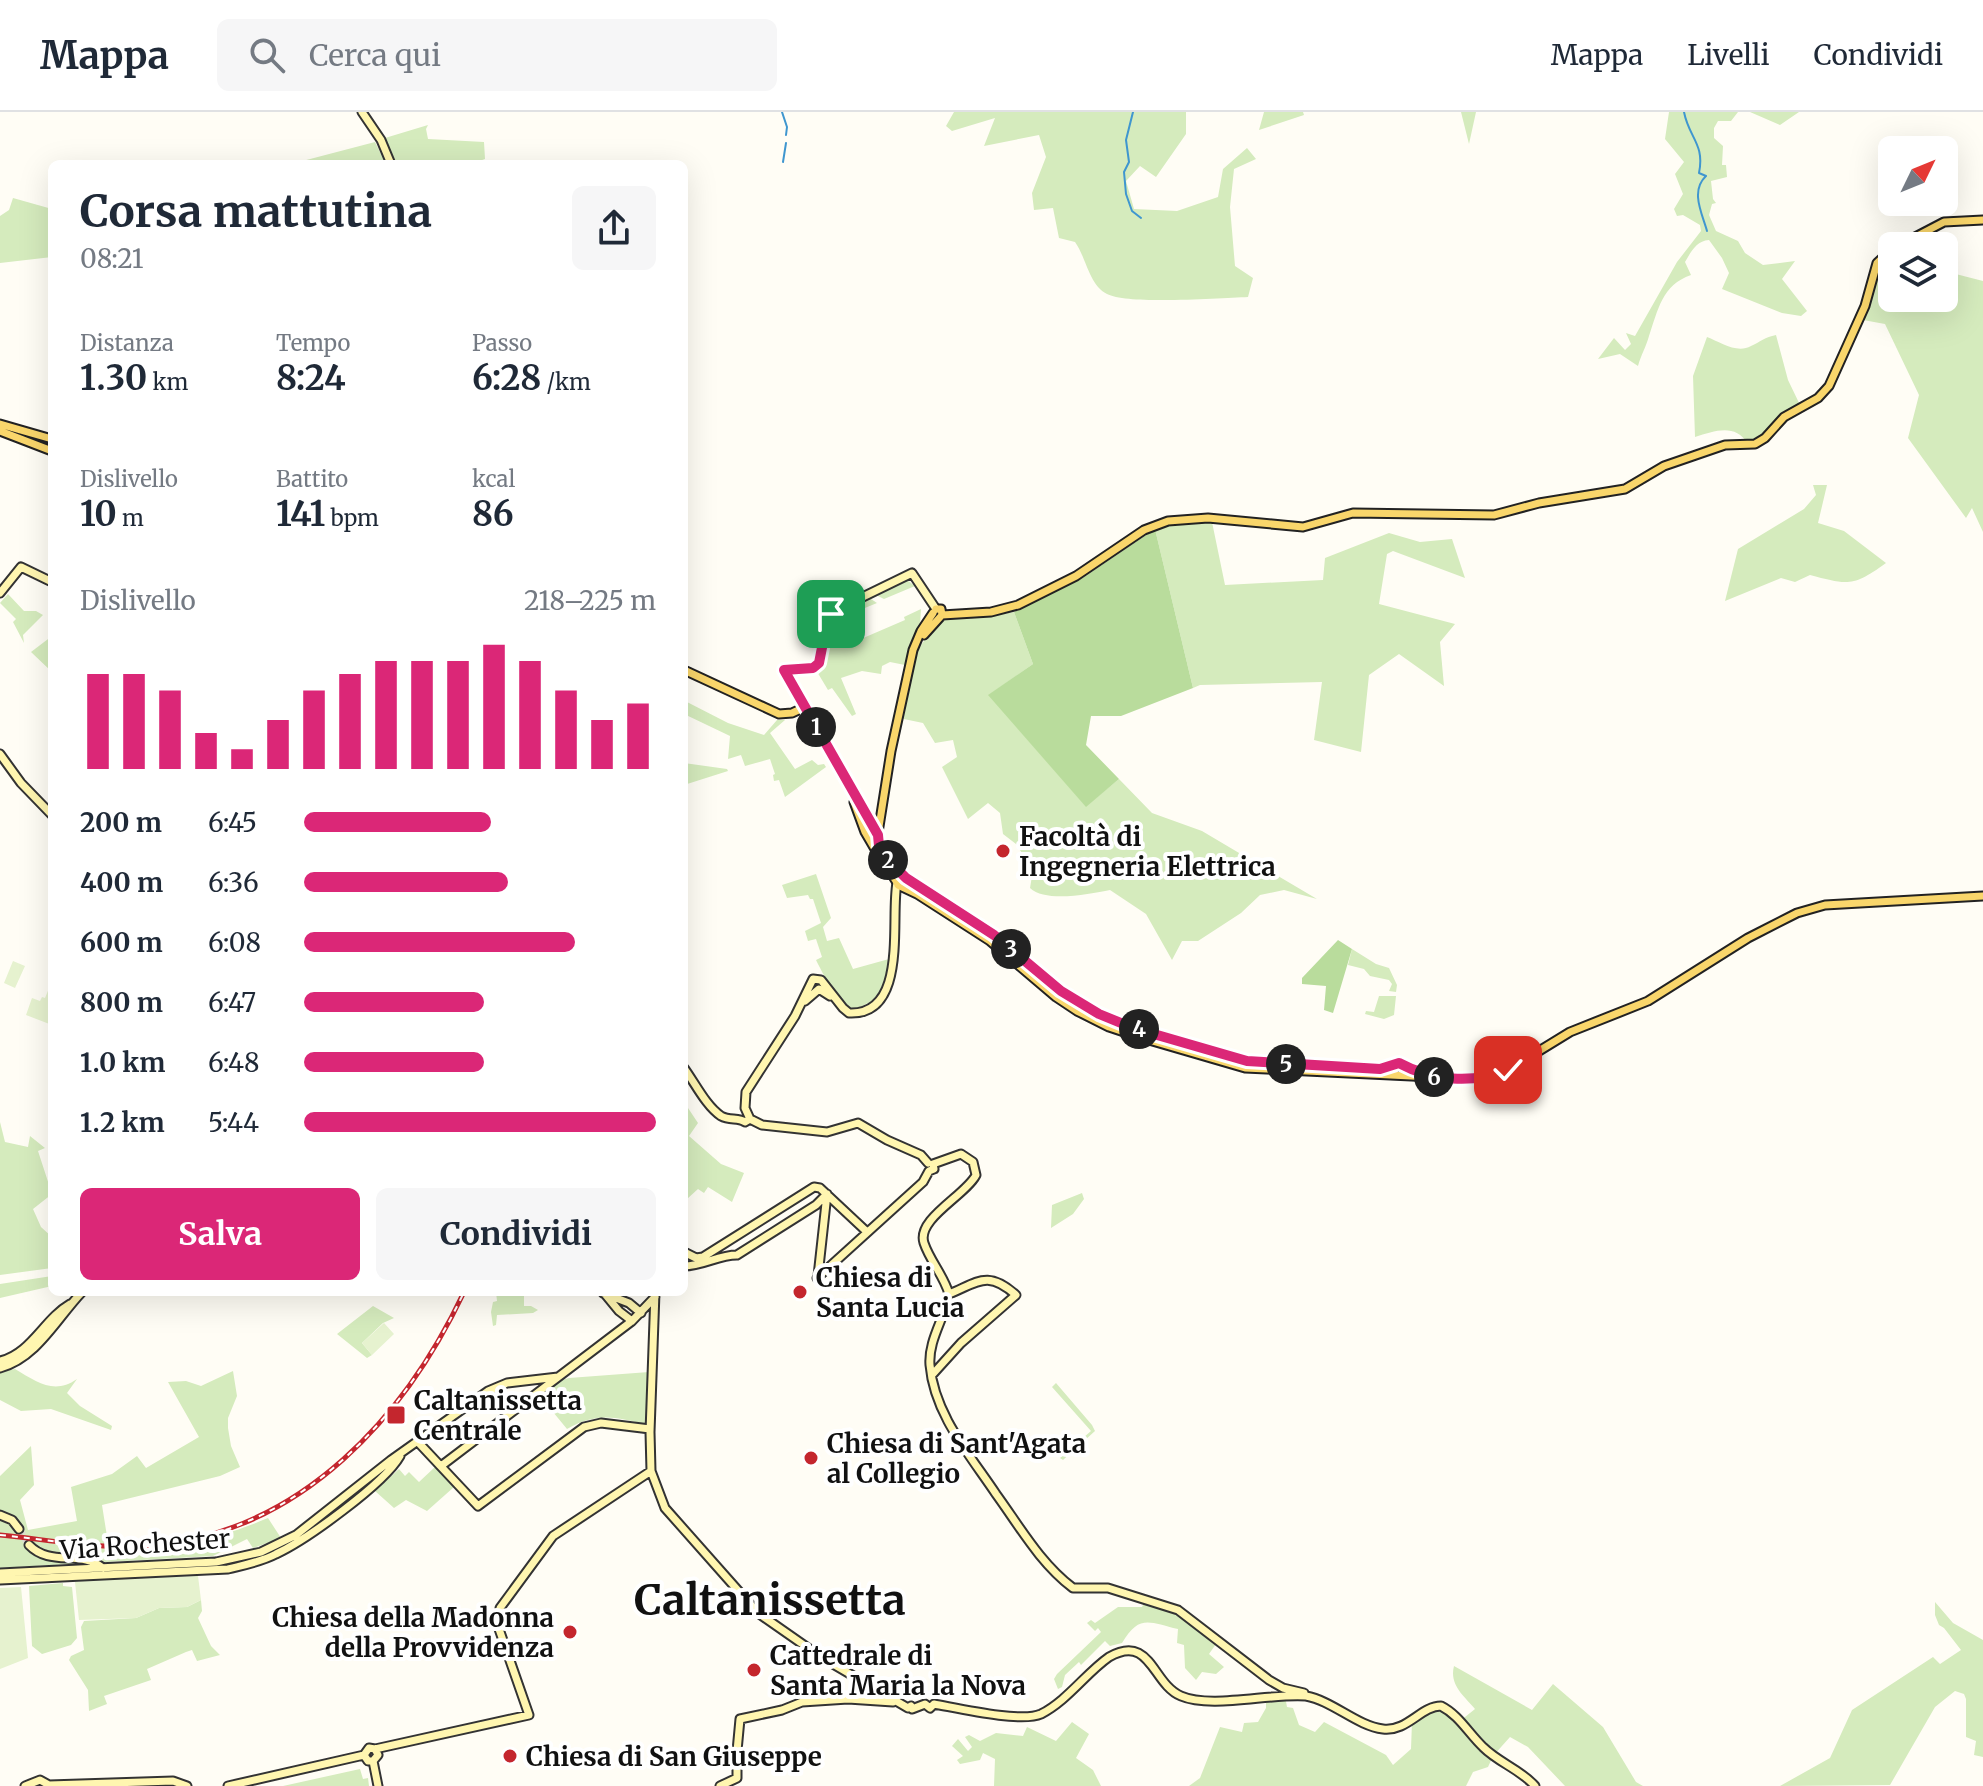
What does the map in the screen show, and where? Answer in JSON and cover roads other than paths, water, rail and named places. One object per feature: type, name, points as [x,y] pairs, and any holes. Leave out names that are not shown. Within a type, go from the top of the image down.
[{"type":"main road","points":[[1925,232],[1944,222],[1983,220]]},
{"type":"main road","points":[[885,864],[875,823],[913,650],[938,612],[991,612],[1018,605],[1076,576],[1144,530],[1168,521],[1210,518],[1303,527],[1353,513],[1494,515],[1539,503],[1632,487],[1664,466],[1725,445],[1760,441],[1784,417],[1818,398],[1835,376],[1865,306],[1878,262]]},
{"type":"main road","points":[[0,424],[48,438]]},
{"type":"main road","points":[[0,431],[48,449]]},
{"type":"main road","points":[[688,672],[779,714],[792,713],[805,707],[866,824],[875,823]]},
{"type":"main road","points":[[860,810],[873,812],[880,807]]},
{"type":"main road","points":[[860,810],[865,832],[901,883],[990,941],[1056,997],[1109,1027],[1245,1068],[1474,1079],[1493,1076],[1570,1032],[1648,1001],[1748,938],[1797,913],[1825,905],[1983,896]]},
{"type":"main road","points":[[879,846],[901,883],[994,935],[1075,1001],[1099,1014],[1133,1028],[1247,1061],[1380,1069],[1399,1063],[1432,1077]]},
{"type":"main road","points":[[1400,1075],[1405,1072],[1404,1065]]},
{"type":"main road","points":[[1393,1066],[1393,1072],[1400,1075]]},
{"type":"street","points":[[362,112],[381,140],[389,160]]},
{"type":"street","points":[[0,593],[21,567],[48,580]]},
{"type":"street","points":[[805,707],[784,670],[813,668],[819,663],[828,621],[841,606],[912,573],[938,612]]},
{"type":"street","points":[[0,754],[21,783],[48,811]]},
{"type":"street","points":[[746,1117],[746,1092],[799,1008],[817,986],[846,1011],[856,1013],[874,1005],[885,994],[891,973],[896,903],[901,883]]},
{"type":"street","points":[[688,1073],[719,1114],[729,1119],[746,1117],[762,1125],[827,1132],[858,1123],[921,1155],[930,1166]]},
{"type":"street","points":[[827,1194],[817,1278],[923,1182],[930,1166],[961,1154],[970,1158],[976,1170],[971,1184],[928,1223],[923,1232],[924,1242],[949,1294]]},
{"type":"street","points":[[688,1254],[703,1257],[811,1187],[818,1187],[827,1194],[866,1231]]},
{"type":"street","points":[[688,1266],[737,1255],[816,1205],[827,1194]]},
{"type":"street","points":[[932,1375],[961,1343],[1016,1295],[997,1283],[982,1280],[968,1283],[949,1294],[930,1354],[932,1375],[944,1414],[962,1445],[1035,1550],[1070,1585],[1077,1589],[1113,1589],[1178,1610],[1269,1680],[1382,1729],[1412,1722],[1432,1707],[1445,1708],[1484,1749],[1526,1776],[1535,1786]]},
{"type":"street","points":[[0,1368],[28,1354],[78,1296]]},
{"type":"street","points":[[606,1296],[632,1321]]},
{"type":"street","points":[[612,1296],[629,1303],[641,1313],[655,1313]]},
{"type":"street","points":[[441,1466],[632,1321],[654,1296]]},
{"type":"street","points":[[655,1296],[651,1471],[665,1508],[753,1608],[821,1657],[910,1708],[930,1704],[1032,1717],[1057,1702],[1109,1657],[1123,1651],[1145,1656],[1166,1688],[1191,1700],[1288,1695],[1313,1697]]},
{"type":"street","points":[[0,1361],[17,1354],[61,1309],[72,1302]]},
{"type":"street","name":"Via Rochester","points":[[0,1580],[216,1562],[261,1552],[296,1535],[391,1460],[485,1393],[507,1383],[558,1377]]},
{"type":"street","points":[[417,1441],[478,1506],[584,1427],[601,1423],[650,1429]]},
{"type":"street","points":[[364,1755],[367,1749],[529,1715],[499,1629],[500,1608],[553,1536],[651,1471]]},
{"type":"street","points":[[0,1515],[12,1520],[19,1529]]},
{"type":"street","points":[[29,1545],[42,1555],[89,1560],[103,1571]]},
{"type":"street","name":"Via Rochester","points":[[0,1573],[103,1571]]},
{"type":"street","points":[[720,1786],[737,1778],[740,1719],[782,1710],[802,1702],[848,1699],[900,1703]]},
{"type":"street","points":[[373,1761],[378,1755],[375,1749]]},
{"type":"street","points":[[364,1755],[368,1761],[373,1761]]},
{"type":"street","points":[[228,1786],[364,1755]]},
{"type":"street","points":[[373,1761],[378,1786]]},
{"type":"street","points":[[25,1786],[40,1780],[49,1785],[173,1781],[187,1786]]},
{"type":"waterway","points":[[782,112],[786,135]]},
{"type":"waterway","points":[[1133,112],[1126,140],[1129,162],[1124,172],[1126,194],[1132,211],[1141,218]]},
{"type":"waterway","points":[[1684,112],[1700,155],[1699,173],[1706,176],[1698,195],[1707,231]]},
{"type":"waterway","points":[[783,162],[786,143]]},
{"type":"tunnel","points":[[19,1529],[29,1545]]},
{"type":"railway","points":[[0,1535],[99,1546],[158,1545],[210,1535],[259,1516],[303,1491],[343,1459],[379,1423],[412,1382],[462,1296]]},
{"type":"place","name":"Facoltà di Ingegneria Elettrica","points":[[1003,851]]},
{"type":"place","name":"Chiesa di Santa Lucia","points":[[800,1292]]},
{"type":"place","name":"Caltanissetta Centrale","points":[[396,1415]]},
{"type":"place","name":"Chiesa di Sant'Agata al Collegio","points":[[811,1458]]},
{"type":"place","name":"Chiesa della Madonna della Provvidenza","points":[[570,1632]]},
{"type":"place","name":"Cattedrale di Santa Maria la Nova","points":[[754,1670]]},
{"type":"place","name":"Chiesa di San Giuseppe","points":[[510,1756]]},
{"type":"district","name":"Caltanissetta","points":[[770,1600]]}]
